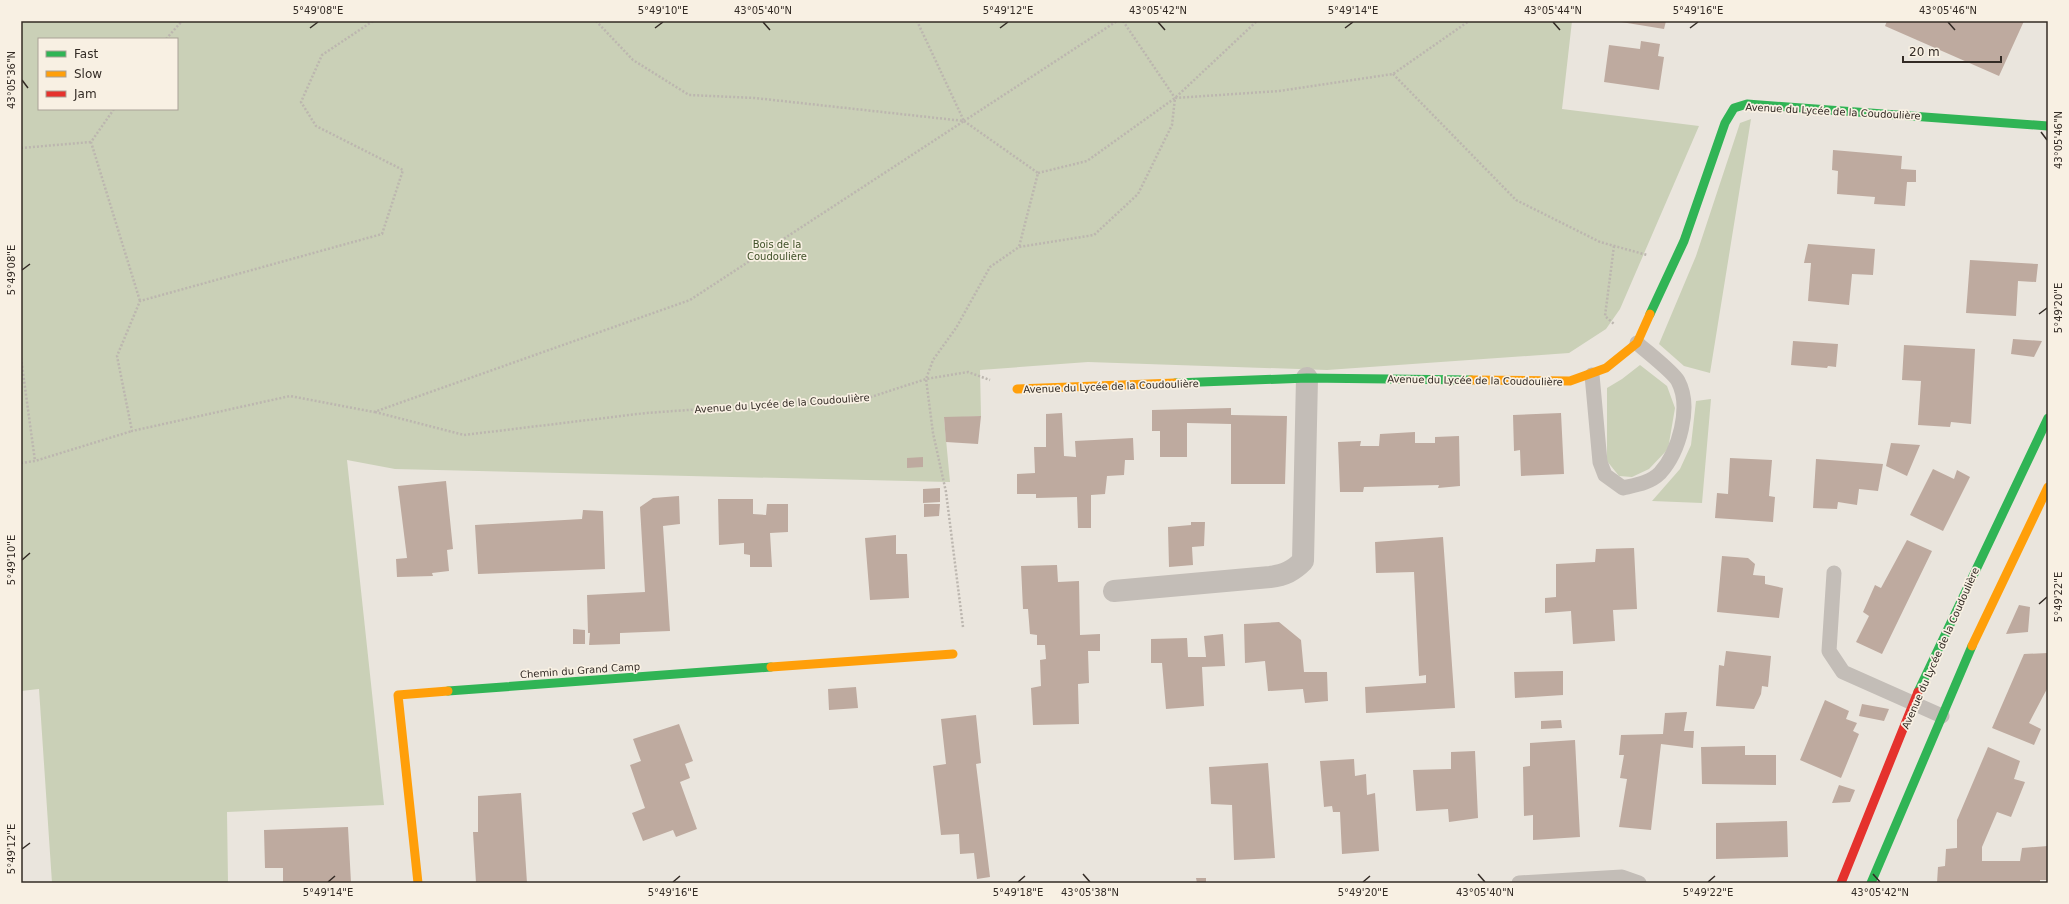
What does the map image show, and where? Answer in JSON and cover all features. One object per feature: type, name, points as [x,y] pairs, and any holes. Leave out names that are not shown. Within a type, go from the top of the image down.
[{"type":"street","name":"Avenue du Lycée de la Coudoulière","points":[[1017,389],[1307,378],[1570,381],[1592,375],[1606,368],[1637,343],[1675,262],[1725,123],[1734,108],[1747,104],[2048,126]]},
{"type":"street","points":[[1114,591],[1270,577],[1283,575],[1295,570],[1303,560],[1307,378]]},
{"type":"street","name":"Avenue du Lycée de la Coudoulière","points":[[1841,883],[1913,704],[2048,418]]},
{"type":"street","points":[[1870,883],[1985,616],[2048,487]]},
{"type":"street","name":"Chemin du Grand Camp","points":[[418,883],[398,695],[953,654]]},
{"type":"lane","points":[[1592,375],[1600,462],[1605,476],[1623,488],[1646,482],[1659,474],[1670,459],[1683,427],[1685,400],[1678,380],[1637,343]]},
{"type":"lane","points":[[1834,573],[1829,651],[1843,672],[1942,716]]},
{"type":"lane","points":[[1519,883],[1622,877],[1639,883]]},
{"type":"path","points":[[167,38],[182,21]]},
{"type":"path","points":[[140,301],[382,234],[403,170],[316,126],[301,102],[322,55],[373,21]]},
{"type":"path","points":[[596,21],[633,60],[688,95],[755,98],[964,121],[1038,173],[1087,161],[1175,98],[1257,21]]},
{"type":"path","points":[[917,21],[964,121]]},
{"type":"path","points":[[374,412],[690,300],[1117,21]]},
{"type":"path","points":[[953,654],[964,640],[946,492],[933,433],[926,379],[933,360],[956,328],[990,267],[1019,246],[1094,235],[1138,194],[1172,125],[1175,98],[1123,21]]},
{"type":"path","points":[[1175,98],[1279,91],[1393,74],[1469,21]]},
{"type":"path","points":[[1393,74],[1516,200],[1600,242],[1675,262]]},
{"type":"path","points":[[91,142],[113,110]]},
{"type":"path","points":[[91,142],[140,301],[117,356],[132,431]]},
{"type":"path","points":[[21,148],[91,142]]},
{"type":"path","points":[[1019,246],[1038,173]]},
{"type":"path","points":[[1614,246],[1605,316],[1637,343]]},
{"type":"path","points":[[21,358],[35,461]]},
{"type":"path","name":"Avenue du Lycée de la Coudoulière","points":[[21,463],[35,461],[132,431],[290,396],[374,412],[464,435],[646,413],[871,397],[926,379],[968,372],[1017,389]]},
{"type":"green space","name":"Bois de la Coudoulière","points":[[21,21],[1572,21],[1562,109],[1699,126],[1620,309],[1606,329],[1569,353],[1327,370],[1088,362],[980,370],[981,416],[944,418],[950,482],[395,469],[347,460],[384,805],[227,812],[228,883],[52,883],[39,689],[21,691]]},
{"type":"green space","points":[[1751,119],[1710,373],[1684,366],[1659,344],[1696,256],[1740,123]]},
{"type":"green space","points":[[1640,365],[1667,386],[1675,408],[1668,449],[1649,469],[1632,477],[1619,476],[1607,461],[1607,388]]},
{"type":"green space","points":[[1711,399],[1702,503],[1652,501],[1680,469],[1691,445],[1696,401]]},
{"type":"building","points":[[1615,21],[1666,21],[1664,29]]},
{"type":"building","points":[[1887,21],[2024,21],[1999,76],[1885,26]]},
{"type":"building","points":[[1641,41],[1660,44],[1658,56],[1664,57],[1659,90],[1604,82],[1609,45],[1640,49]]},
{"type":"building","points":[[1833,150],[1902,156],[1901,169],[1916,170],[1916,182],[1907,182],[1905,206],[1874,204],[1875,197],[1837,194],[1838,171],[1832,170]]},
{"type":"building","points":[[1808,244],[1875,249],[1873,275],[1852,274],[1849,305],[1808,301],[1811,263],[1804,263]]},
{"type":"building","points":[[1970,260],[2038,264],[2036,282],[2018,281],[2016,316],[1966,313]]},
{"type":"building","points":[[2013,339],[2042,341],[2034,357],[2011,354]]},
{"type":"building","points":[[1793,341],[1838,344],[1836,367],[1828,366],[1827,368],[1791,365]]},
{"type":"building","points":[[1904,345],[1975,349],[1971,424],[1951,422],[1950,427],[1918,425],[1921,381],[1902,380]]},
{"type":"building","points":[[1231,408],[1231,415],[1287,416],[1285,484],[1231,484],[1231,424],[1187,423],[1187,457],[1160,457],[1160,431],[1152,431],[1152,410]]},
{"type":"building","points":[[1062,413],[1064,456],[1076,457],[1075,441],[1133,438],[1134,460],[1125,460],[1124,475],[1107,476],[1105,494],[1091,495],[1091,528],[1078,528],[1077,497],[1036,498],[1036,494],[1017,494],[1017,474],[1035,473],[1034,447],[1046,447],[1046,414]]},
{"type":"building","points":[[1561,413],[1564,474],[1521,476],[1520,450],[1514,451],[1513,415]]},
{"type":"building","points":[[981,416],[978,444],[946,442],[944,417]]},
{"type":"building","points":[[1415,432],[1415,443],[1435,443],[1435,437],[1459,436],[1460,486],[1438,488],[1439,485],[1364,487],[1363,492],[1340,492],[1338,442],[1361,441],[1360,446],[1379,446],[1380,434]]},
{"type":"building","points":[[1891,443],[1920,445],[1907,476],[1886,466]]},
{"type":"building","points":[[923,457],[923,467],[907,468],[907,458]]},
{"type":"building","points":[[1730,458],[1772,460],[1769,496],[1775,497],[1773,522],[1715,518],[1717,493],[1728,494]]},
{"type":"building","points":[[1816,459],[1883,464],[1878,491],[1859,489],[1857,505],[1838,502],[1837,509],[1813,508]]},
{"type":"building","points":[[1933,469],[1954,479],[1957,470],[1970,477],[1943,531],[1910,515]]},
{"type":"building","points":[[446,481],[453,549],[447,550],[449,571],[432,573],[433,576],[397,577],[396,559],[407,558],[398,486]]},
{"type":"building","points":[[940,488],[940,502],[923,503],[923,489]]},
{"type":"building","points":[[679,496],[680,524],[663,526],[670,631],[620,633],[620,644],[589,645],[590,633],[588,633],[587,595],[645,592],[640,507],[653,498]]},
{"type":"building","points":[[718,499],[753,499],[753,514],[766,515],[767,504],[788,504],[788,532],[770,533],[772,567],[750,567],[750,555],[744,554],[744,543],[719,545]]},
{"type":"building","points":[[924,504],[940,504],[939,516],[924,517]]},
{"type":"building","points":[[583,510],[603,511],[605,569],[478,574],[475,525],[582,519]]},
{"type":"building","points":[[1191,522],[1205,522],[1204,546],[1192,547],[1193,565],[1169,567],[1168,527],[1191,525]]},
{"type":"building","points":[[896,535],[896,554],[907,554],[909,598],[870,600],[865,538]]},
{"type":"building","points":[[1443,537],[1455,708],[1366,713],[1365,687],[1426,683],[1426,675],[1419,676],[1414,572],[1376,573],[1375,542]]},
{"type":"building","points":[[1907,540],[1932,551],[1882,654],[1856,642],[1869,616],[1863,612],[1875,585],[1881,588]]},
{"type":"building","points":[[1634,548],[1637,609],[1613,610],[1615,641],[1573,644],[1571,611],[1545,613],[1545,598],[1556,597],[1556,564],[1595,562],[1596,549]]},
{"type":"building","points":[[1722,556],[1748,558],[1755,564],[1753,575],[1765,576],[1765,584],[1783,588],[1779,618],[1717,612]]},
{"type":"building","points":[[1057,565],[1058,582],[1079,581],[1080,635],[1100,634],[1100,651],[1088,651],[1089,683],[1078,684],[1079,724],[1033,725],[1031,688],[1041,686],[1040,660],[1046,659],[1045,645],[1037,645],[1037,635],[1030,634],[1028,609],[1023,609],[1021,566]]},
{"type":"building","points":[[2019,605],[2030,607],[2028,632],[2006,634]]},
{"type":"building","points":[[1279,622],[1301,640],[1304,672],[1327,672],[1328,701],[1305,703],[1303,689],[1268,691],[1265,661],[1245,663],[1244,624]]},
{"type":"building","points":[[573,629],[585,630],[585,644],[573,644]]},
{"type":"building","points":[[1223,634],[1225,666],[1202,667],[1204,706],[1166,709],[1162,663],[1151,663],[1151,639],[1187,638],[1188,657],[1206,657],[1204,636]]},
{"type":"building","points":[[1726,651],[1771,656],[1768,687],[1762,686],[1761,694],[1754,709],[1716,706],[1719,665],[1724,666]]},
{"type":"building","points":[[2048,653],[2048,687],[2029,723],[2041,729],[2034,745],[1992,728],[2024,654]]},
{"type":"building","points":[[1563,671],[1563,695],[1515,698],[1514,672]]},
{"type":"building","points":[[856,687],[858,708],[829,710],[828,689]]},
{"type":"building","points":[[1825,700],[1849,711],[1846,719],[1857,723],[1853,731],[1859,734],[1841,778],[1800,760]]},
{"type":"building","points":[[1862,704],[1889,709],[1884,721],[1859,716]]},
{"type":"building","points":[[1687,712],[1684,731],[1694,731],[1693,748],[1661,744],[1651,830],[1619,827],[1627,779],[1620,778],[1624,755],[1619,755],[1621,735],[1663,734],[1665,713]]},
{"type":"building","points":[[976,715],[981,763],[976,764],[990,877],[977,879],[974,853],[960,854],[959,834],[941,835],[933,766],[946,764],[941,719]]},
{"type":"building","points":[[1561,720],[1562,728],[1541,729],[1541,721]]},
{"type":"building","points":[[679,724],[693,761],[685,764],[690,778],[680,782],[697,829],[676,837],[673,830],[643,841],[632,813],[645,808],[630,765],[641,761],[633,739]]},
{"type":"building","points":[[1575,740],[1580,837],[1533,840],[1533,815],[1524,816],[1523,767],[1530,766],[1530,743]]},
{"type":"building","points":[[1745,746],[1745,755],[1776,755],[1776,785],[1702,784],[1701,747]]},
{"type":"building","points":[[1988,747],[2020,761],[2014,779],[2025,782],[2011,817],[1997,812],[1982,847],[1982,861],[2020,861],[2022,848],[2048,846],[2048,880],[2040,880],[2040,883],[1937,883],[1938,867],[1945,866],[1946,849],[1957,848],[1957,820]]},
{"type":"building","points":[[1475,751],[1478,818],[1449,822],[1448,809],[1416,811],[1413,770],[1451,769],[1451,752]]},
{"type":"building","points":[[1354,759],[1355,776],[1366,774],[1367,795],[1375,793],[1379,851],[1342,854],[1340,812],[1333,812],[1332,806],[1324,807],[1320,761]]},
{"type":"building","points":[[1268,763],[1275,858],[1234,860],[1232,805],[1211,804],[1209,767]]},
{"type":"building","points":[[1839,785],[1855,790],[1850,802],[1832,803]]},
{"type":"building","points":[[521,793],[527,883],[476,883],[473,832],[478,832],[478,796]]},
{"type":"building","points":[[1787,821],[1788,857],[1716,859],[1716,823]]},
{"type":"building","points":[[348,827],[351,883],[283,883],[283,868],[265,868],[264,830]]},
{"type":"building","points":[[1196,878],[1206,878],[1206,883],[1197,883]]},
{"type":"traffic: fast","points":[[1650,314],[1684,241],[1725,123],[1734,108],[1747,104],[2048,126]]},
{"type":"traffic: fast","points":[[1175,383],[1307,378],[1471,380]]},
{"type":"traffic: fast","points":[[1918,692],[2048,418]]},
{"type":"traffic: fast","points":[[1871,883],[1972,646]]},
{"type":"traffic: fast","points":[[448,691],[771,667]]},
{"type":"traffic: slow","points":[[1471,380],[1570,381],[1606,368],[1637,343],[1650,314]]},
{"type":"traffic: slow","points":[[1017,389],[1175,383]]},
{"type":"traffic: slow","points":[[1972,646],[2048,487]]},
{"type":"traffic: slow","points":[[771,667],[953,654]]},
{"type":"traffic: slow","points":[[418,883],[398,695],[448,691]]},
{"type":"traffic: jam","points":[[1841,883],[1918,692]]}]
